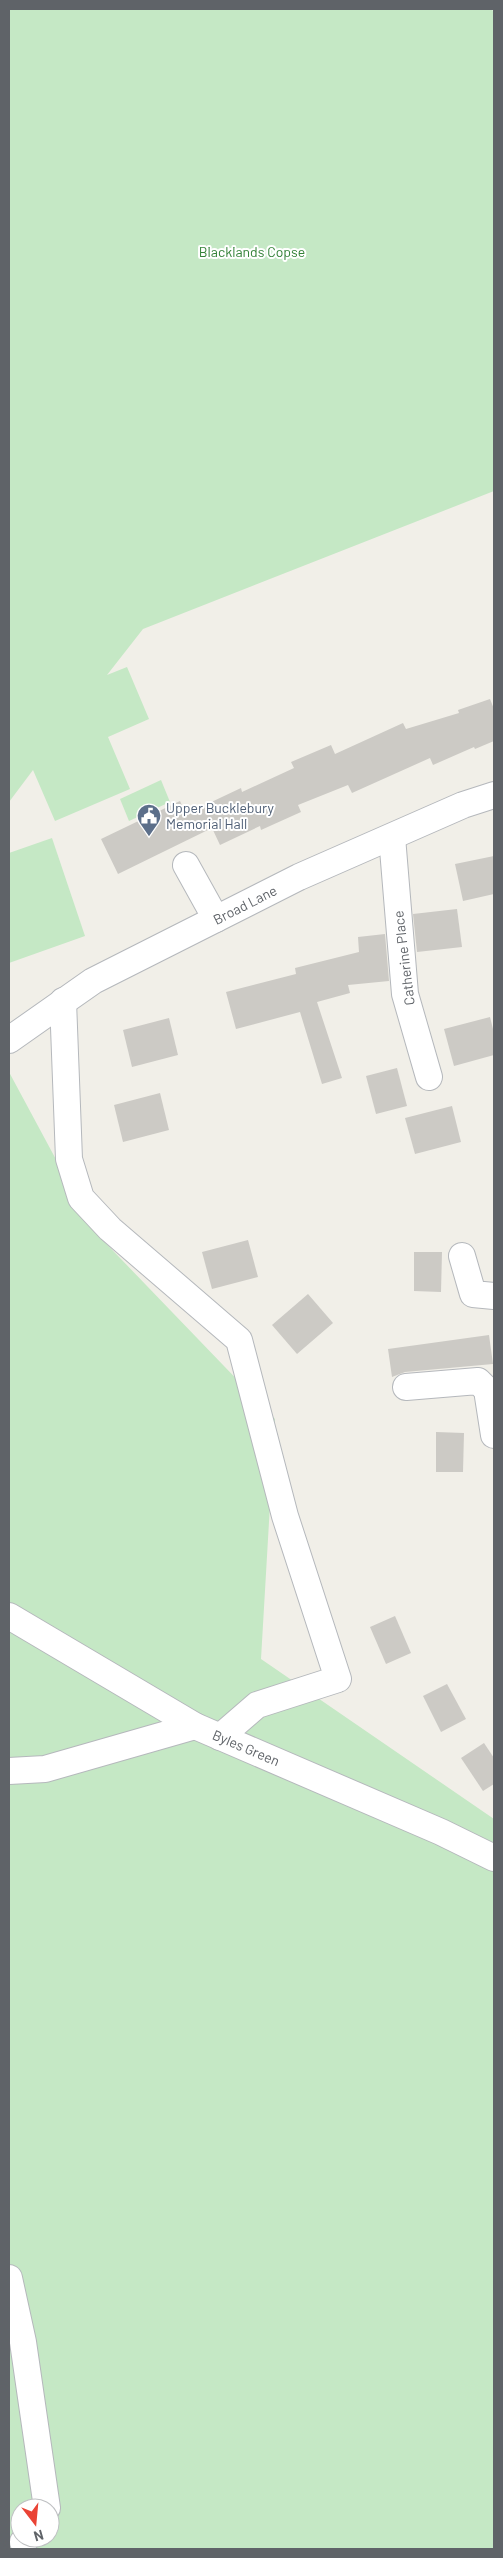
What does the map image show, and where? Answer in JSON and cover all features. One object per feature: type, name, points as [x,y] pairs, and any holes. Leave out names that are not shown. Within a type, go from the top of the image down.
[{"type":"street","name":"Broad Lane","points":[[9,1040],[93,981],[299,877],[463,805],[494,795]]},
{"type":"street","name":"Catherine Place","points":[[392,837],[405,994],[429,1077]]},
{"type":"street","points":[[186,865],[216,920]]},
{"type":"street","points":[[63,1001],[69,1159],[80,1198],[110,1229],[239,1340],[285,1516],[338,1679],[257,1705],[220,1737]]},
{"type":"street","points":[[462,1256],[473,1294],[494,1296]]},
{"type":"street","points":[[406,1387],[478,1381],[487,1390],[494,1435]]},
{"type":"street","name":"Byles Green","points":[[9,1616],[195,1726],[441,1832],[494,1858]]},
{"type":"street","points":[[9,1771],[46,1769],[195,1726]]},
{"type":"street","points":[[9,2278],[23,2342],[46,2498]]},
{"type":"green space","name":"Blacklands Copse","points":[[9,9],[492,9],[494,14],[494,491],[143,629],[107,675],[127,667],[149,719],[108,737],[130,789],[55,821],[33,770],[9,802]]},
{"type":"green space","points":[[161,780],[170,802],[129,821],[120,799]]},
{"type":"green space","points":[[52,838],[85,936],[9,963],[9,853]]},
{"type":"green space","points":[[9,1072],[95,1232],[275,1419],[261,1659],[494,1819],[494,2549],[9,2549]]},
{"type":"building","points":[[490,699],[494,709],[494,741],[475,749],[474,747],[433,765],[430,758],[352,793],[348,785],[298,805],[301,812],[261,830],[260,826],[220,845],[212,828],[118,874],[101,839],[180,801],[186,814],[241,788],[242,792],[294,768],[291,762],[331,745],[335,754],[403,723],[406,729],[459,713],[458,710]]},
{"type":"building","points":[[494,856],[494,894],[463,901],[455,864]]},
{"type":"building","points":[[457,909],[462,947],[417,952],[413,914]]},
{"type":"building","points":[[385,934],[389,981],[348,985],[350,993],[317,1002],[342,1078],[322,1084],[300,1012],[236,1029],[226,992],[296,974],[295,968],[359,952],[358,937]]},
{"type":"building","points":[[490,1017],[494,1033],[494,1055],[454,1066],[444,1029]]},
{"type":"building","points":[[169,1018],[178,1055],[132,1067],[123,1030]]},
{"type":"building","points":[[397,1068],[407,1106],[376,1114],[366,1076]]},
{"type":"building","points":[[160,1093],[169,1130],[123,1142],[114,1105]]},
{"type":"building","points":[[452,1106],[461,1142],[415,1154],[405,1118]]},
{"type":"building","points":[[248,1240],[258,1277],[212,1289],[202,1252]]},
{"type":"building","points":[[414,1252],[442,1252],[441,1292],[414,1291]]},
{"type":"building","points":[[308,1294],[333,1323],[297,1354],[272,1325]]},
{"type":"building","points":[[489,1335],[493,1364],[405,1372],[392,1377],[388,1349]]},
{"type":"building","points":[[436,1432],[464,1433],[463,1472],[436,1472]]},
{"type":"building","points":[[395,1616],[411,1653],[386,1664],[370,1627]]},
{"type":"building","points":[[447,1684],[466,1719],[441,1732],[423,1696]]},
{"type":"building","points":[[484,1743],[494,1758],[494,1784],[483,1791],[461,1758]]},
{"type":"place","name":"Upper Bucklebury Memorial Hall","points":[[149,837]]}]
